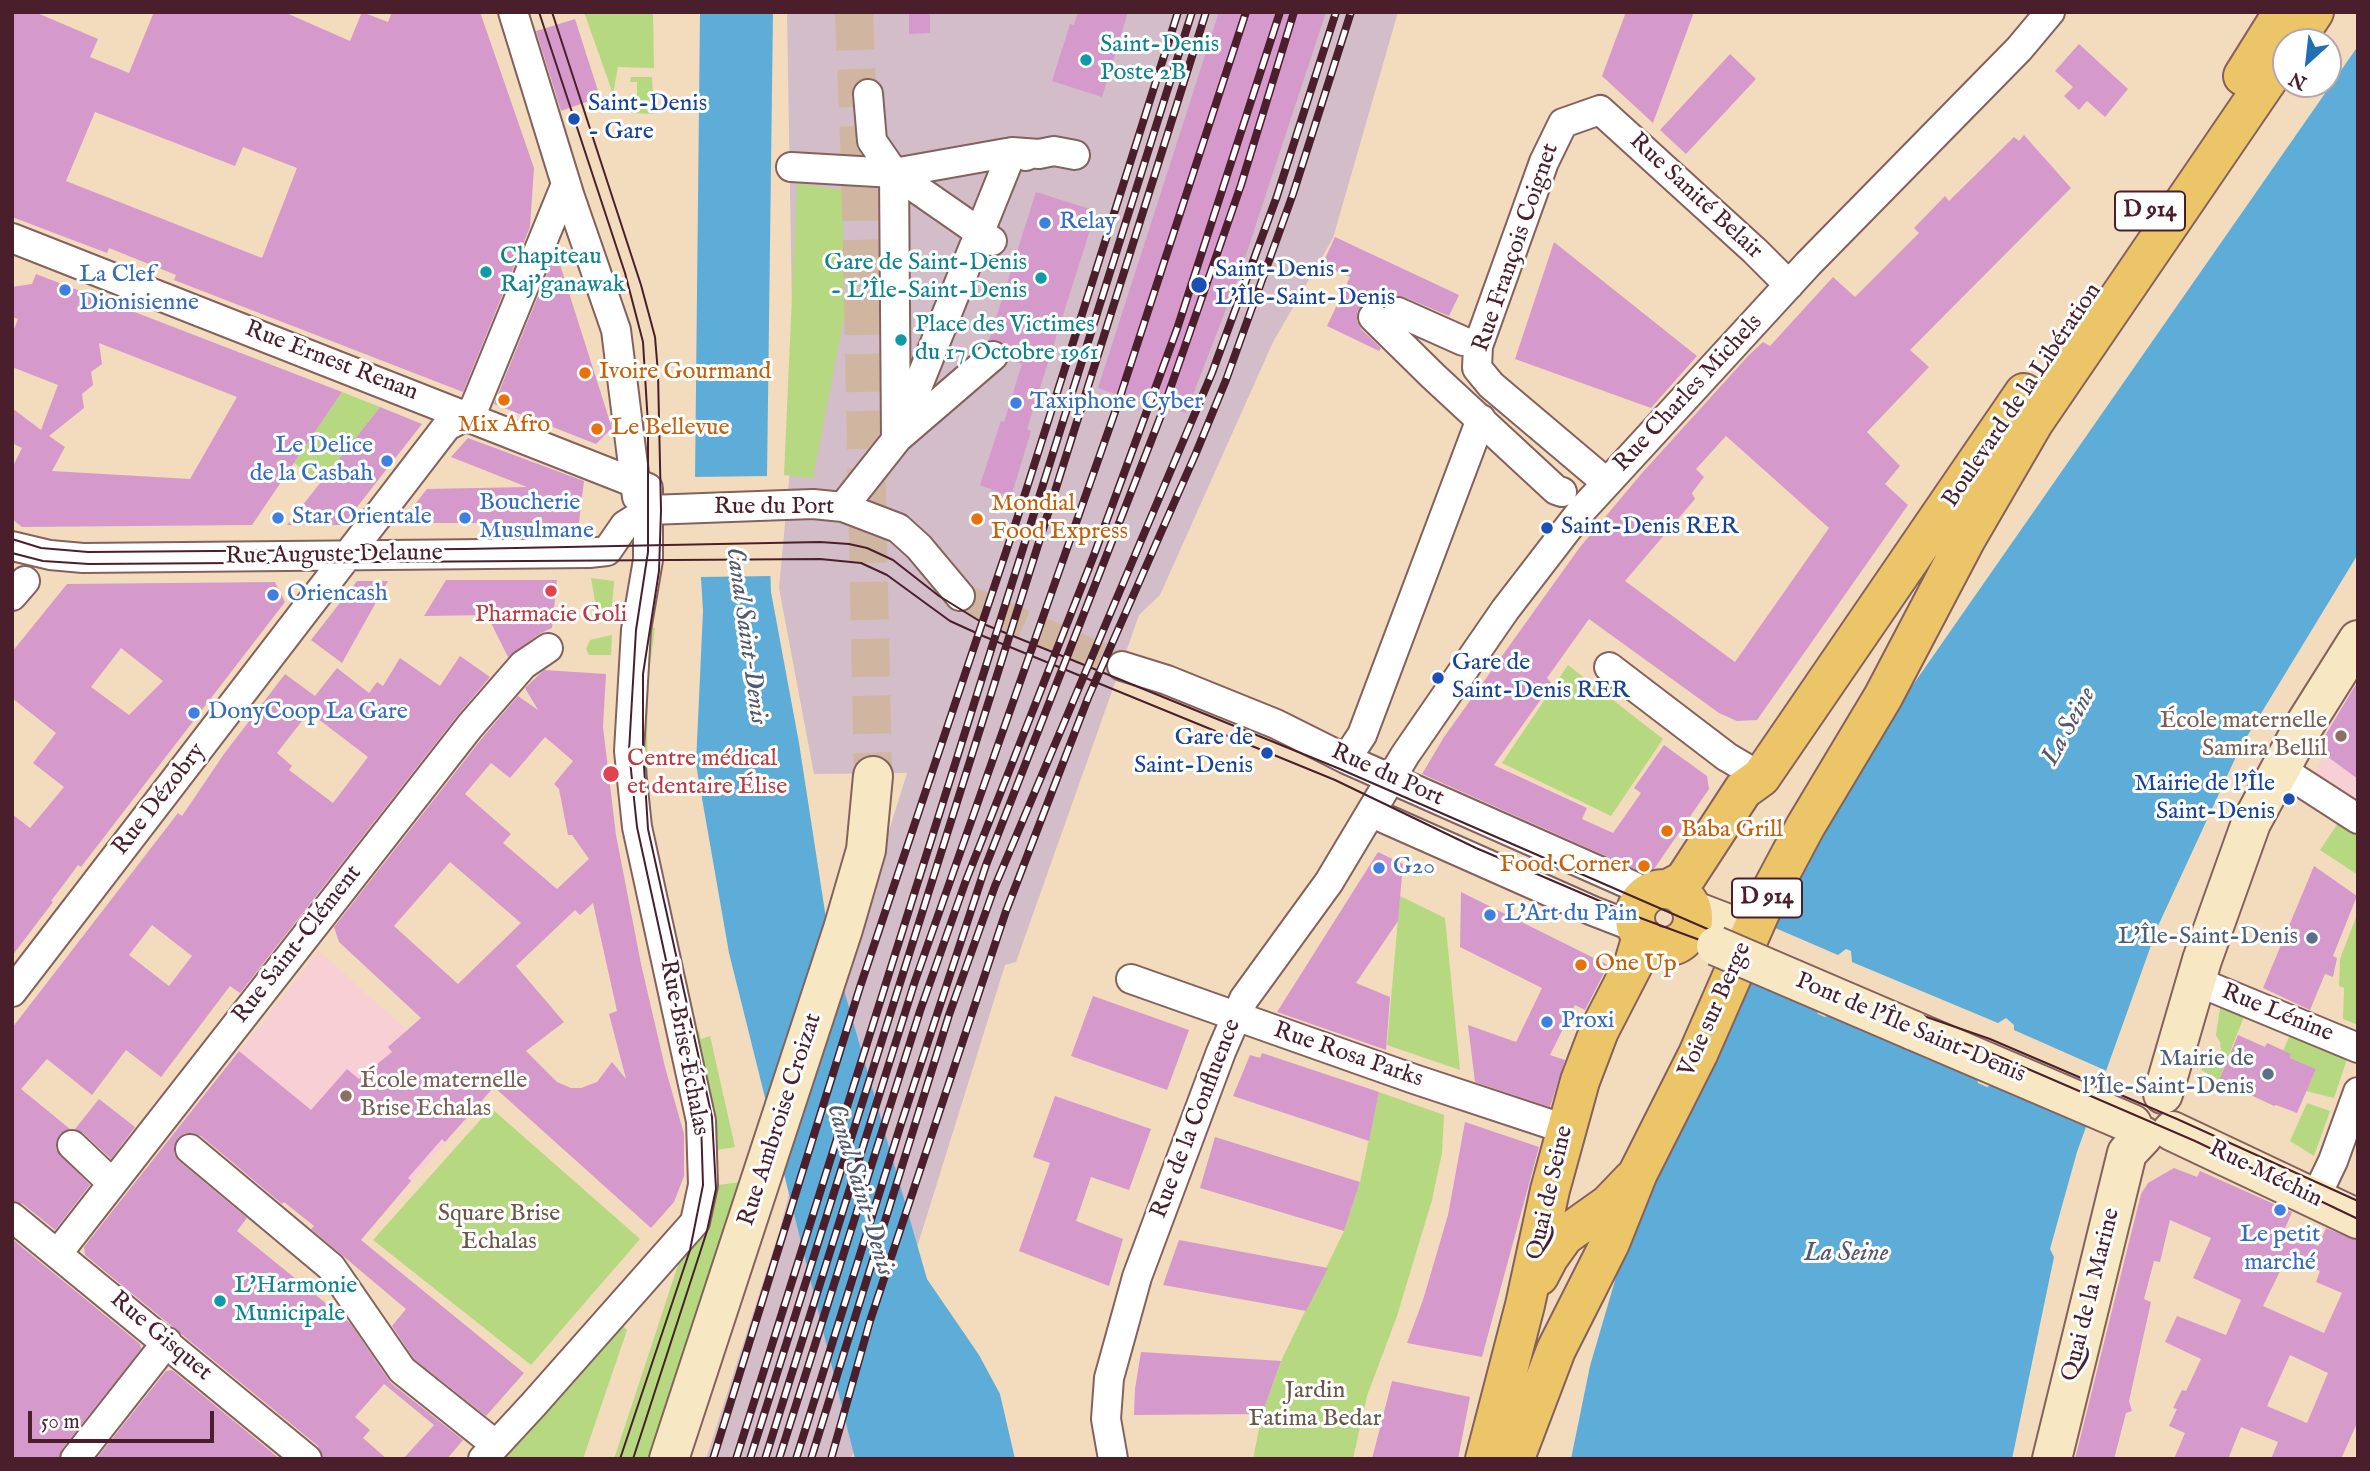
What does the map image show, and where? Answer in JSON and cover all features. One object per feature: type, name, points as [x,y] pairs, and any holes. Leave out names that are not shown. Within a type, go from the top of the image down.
[{"type":"main road","name":"Boulevard de la Libération","points":[[1951,531],[2283,12]]},
{"type":"main road","points":[[2304,28],[2315,12]]},
{"type":"main road","name":"Boulevard de la Libération","points":[[1678,921],[1683,881],[1743,790],[1761,777],[1860,630],[1951,531],[2034,422],[2272,74]]},
{"type":"main road","name":"D 914","points":[[1860,630],[1919,585],[1951,531]]},
{"type":"main road","name":"Voie sur Berge","points":[[1515,1459],[1556,1350],[1610,1243],[1638,1173],[1698,1054],[1762,908],[1812,816],[1918,635],[1951,531]]},
{"type":"main road","name":"D 914","points":[[1918,635],[1919,585]]},
{"type":"main road","points":[[2144,1114],[2196,981],[2251,823],[2279,768],[2358,640]]},
{"type":"main road","name":"Rue Ambroise Croizat","points":[[669,1459],[843,929],[866,850],[873,776]]},
{"type":"main road","name":"Pont de l'Île Saint-Denis","points":[[1678,921],[2144,1114]]},
{"type":"main road","name":"Quai de Seine","points":[[1486,1459],[1565,1129],[1580,1081],[1599,1031],[1634,963],[1678,921]]},
{"type":"main road","name":"Quai de Seine","points":[[1515,1459],[1530,1368],[1547,1310],[1564,1236],[1578,1154],[1594,1092],[1613,1047],[1678,921]]},
{"type":"main road","name":"Rue Méchin","points":[[2144,1114],[2358,1201]]},
{"type":"main road","name":"Rue Méchin","points":[[2144,1114],[2358,1219]]},
{"type":"main road","name":"Quai de la Marine","points":[[2052,1459],[2127,1153],[2144,1114]]},
{"type":"main road","points":[[1525,1305],[1549,1256],[1564,1236],[1609,1204],[1638,1173]]},
{"type":"street","name":"Rue Brise Échalas","points":[[489,1452],[695,1222],[703,1185],[701,1121],[637,827],[629,751],[636,630],[648,560],[643,499],[616,330],[566,184],[513,12]]},
{"type":"street","name":"Rue Charles Michels","points":[[1372,813],[1405,755],[1505,610],[1582,510],[1789,285],[2019,49],[2050,12]]},
{"type":"street","points":[[868,94],[872,141],[894,173],[992,241]]},
{"type":"street","name":"Rue Sanité Belair","points":[[1601,110],[1789,285]]},
{"type":"street","name":"Rue François Coignet","points":[[1601,110],[1563,122],[1544,162],[1478,346],[1477,368],[1491,385],[1607,483]]},
{"type":"street","points":[[896,440],[1013,152]]},
{"type":"street","points":[[791,167],[894,173],[1013,152],[1067,161]]},
{"type":"street","points":[[894,173],[896,440]]},
{"type":"street","points":[[467,416],[475,407],[566,184]]},
{"type":"street","name":"Rue Ernest Renan","points":[[12,238],[467,416],[643,499]]},
{"type":"street","points":[[1433,376],[1455,337],[1385,315],[1433,376],[1556,490],[1562,492]]},
{"type":"street","points":[[843,507],[896,440],[993,355]]},
{"type":"street","name":"Rue Dézobry","points":[[12,992],[447,426],[467,416]]},
{"type":"street","points":[[1346,759],[1372,739],[1481,419]]},
{"type":"street","name":"Rue du Port","points":[[643,499],[680,509],[793,505],[843,507],[898,528],[919,547],[960,596]]},
{"type":"street","name":"Rue Auguste Delaune","points":[[12,546],[50,555],[83,558],[607,551],[643,499]]},
{"type":"street","name":"Rue Saint-Clément","points":[[58,1253],[470,726],[523,665],[548,649]]},
{"type":"street","name":"Rue du Port","points":[[1122,666],[1167,680],[1276,724],[1678,921]]},
{"type":"street","points":[[1609,667],[1727,757],[1761,777]]},
{"type":"street","points":[[2279,768],[2358,819]]},
{"type":"street","name":"Rue du Port","points":[[1372,813],[1593,911],[1678,921]]},
{"type":"street","name":"Rue de la Confluence","points":[[1113,1459],[1106,1419],[1109,1378],[1137,1277],[1221,1052],[1244,999],[1329,882],[1372,813]]},
{"type":"street","name":"Rue Rosa Parks","points":[[1131,979],[1565,1129]]},
{"type":"street","name":"Rue Lénine","points":[[2196,981],[2358,1048]]},
{"type":"street","points":[[2322,1185],[2358,1092]]},
{"type":"street","points":[[72,1145],[112,1183]]},
{"type":"street","points":[[190,1149],[331,1267],[402,1370],[489,1452]]},
{"type":"street","name":"Rue Gisquet","points":[[12,1217],[307,1459]]},
{"type":"street","points":[[75,1459],[167,1342]]},
{"type":"shaded area","points":[[787,12],[1398,12],[1333,238],[1273,342],[1160,595],[1139,615],[1016,962],[1005,965],[851,1459],[706,1459],[780,1229],[849,960],[907,773],[814,774],[779,588],[794,427]]},
{"type":"shaded area","name":"École maternelle Samira Bellil","points":[[2358,679],[2358,801],[2315,773],[2324,754],[2317,749]]},
{"type":"shaded area","name":"École maternelle Brise Echalas","points":[[319,951],[484,1099],[362,1238],[207,1092]]},
{"type":"green space","points":[[584,12],[653,12],[654,68],[618,67],[613,94]]},
{"type":"green space","points":[[631,77],[652,77],[654,114],[631,113],[631,98],[637,96],[637,82],[630,82]]},
{"type":"green space","points":[[797,183],[843,190],[844,317],[813,478],[784,475]]},
{"type":"green space","points":[[342,392],[380,407],[321,482],[294,463]]},
{"type":"green space","points":[[591,578],[614,581],[612,606],[597,613]]},
{"type":"green space","points":[[645,626],[655,628],[649,674],[648,773],[637,773]]},
{"type":"green space","points":[[612,635],[611,655],[589,655],[586,649],[590,640]]},
{"type":"green space","points":[[1568,665],[1663,739],[1611,816],[1502,763]]},
{"type":"green space","points":[[2340,820],[2358,831],[2358,875],[2320,850]]},
{"type":"green space","points":[[1400,896],[1445,918],[1460,1070],[1387,1045]]},
{"type":"green space","points":[[2358,912],[2358,1025],[2343,1019],[2344,988],[2339,986],[2340,959]]},
{"type":"green space","points":[[2226,1005],[2245,1014],[2219,1080],[2201,1070],[2203,1065],[2221,1050],[2216,1035],[2220,1008]]},
{"type":"green space","points":[[2292,1030],[2348,1056],[2334,1098],[2306,1091],[2316,1069],[2290,1058],[2291,1054],[2283,1051]]},
{"type":"green space","points":[[699,1031],[701,1039],[710,1036],[735,1147],[710,1151],[688,1034]]},
{"type":"green space","name":"Jardin Fatima Bedar","points":[[1379,1092],[1444,1115],[1442,1153],[1432,1200],[1397,1316],[1367,1396],[1353,1459],[1253,1459],[1262,1414],[1281,1361],[1344,1231],[1360,1182]]},
{"type":"green space","points":[[2307,1103],[2330,1111],[2314,1156],[2290,1141]]},
{"type":"green space","name":"Square Brise Echalas","points":[[491,1108],[640,1239],[531,1365],[373,1240]]},
{"type":"green space","points":[[742,1182],[650,1459],[614,1459],[684,1247],[709,1186]]},
{"type":"green space","points":[[622,1325],[627,1330],[583,1459],[503,1459]]},
{"type":"water","name":"Canal Saint-Denis","points":[[700,12],[773,12],[767,477],[771,592],[799,743],[829,938],[927,1279],[979,1355],[1000,1394],[1015,1459],[855,1459],[729,953],[696,764],[703,611],[695,480]]},
{"type":"water","name":"La Seine","points":[[2358,46],[2358,554],[2240,748],[2158,926],[2077,1152],[2050,1249],[2054,1257],[2012,1459],[1571,1459],[1590,1366],[1621,1260],[1771,922],[1862,758],[2322,98],[2342,98],[2342,69]]},
{"type":"pier","points":[[770,476],[774,576],[699,577],[692,477]]},
{"type":"pier","points":[[1766,924],[1838,955],[1846,949],[1851,951],[1852,962],[1998,1023],[2006,1018],[2014,1025],[2014,1030],[2109,1072],[2092,1122],[1992,1085],[1987,1087],[1978,1083],[1977,1078],[1829,1015],[1825,1017],[1818,1014],[1816,1010],[1745,971]]},
{"type":"building","points":[[12,12],[35,12],[98,39],[90,57],[129,73],[154,12],[284,12],[350,41],[362,12],[388,22],[392,12],[480,12],[534,168],[530,227],[463,392],[174,280],[176,275],[109,248],[107,253],[12,217]],"holes":[[[95,112],[235,166],[243,147],[297,168],[262,258],[66,181]]]},
{"type":"building","points":[[909,12],[930,12],[930,33],[909,34]]},
{"type":"building","name":"Saint-Denis Poste 2B","points":[[1078,12],[1128,12],[1102,97],[1052,81],[1070,24],[1074,25]]},
{"type":"building","points":[[1219,12],[1326,12],[1241,270],[1186,413],[1142,399],[1141,403],[1098,388]]},
{"type":"building","points":[[1626,12],[1694,12],[1653,123],[1602,76]]},
{"type":"building","points":[[575,19],[600,97],[561,111],[536,31]]},
{"type":"building","points":[[2079,44],[2128,89],[2105,117],[2087,101],[2079,110],[2064,96],[2073,87],[2055,71]]},
{"type":"building","points":[[1730,54],[1756,79],[1686,154],[1660,130]]},
{"type":"building","points":[[2024,135],[2071,188],[1910,350],[1929,367],[1867,432],[1900,466],[1885,484],[1908,505],[1757,720],[1737,721],[1719,713],[1589,619],[1547,678],[1552,684],[1494,765],[1587,808],[1582,819],[1613,833],[1641,793],[1634,788],[1664,745],[1707,776],[1709,789],[1652,872],[1646,874],[1422,774],[1444,737],[1580,547],[1642,473],[1749,355],[1763,342],[1770,346],[1833,277],[1855,297],[1919,233],[1914,228],[1945,196],[1949,201],[2014,137],[2019,141]],"holes":[[[1726,436],[1829,528],[1735,662],[1625,581],[1695,499],[1692,493],[1704,477],[1696,469]]]},
{"type":"building","name":"Gare de Saint-Denis - L'Île-Saint-Denis","points":[[1036,192],[1096,211],[1027,429],[1031,431],[1011,497],[980,485],[1022,364],[1009,360],[1005,345],[998,340],[989,340]]},
{"type":"building","points":[[1335,237],[1459,295],[1449,316],[1404,297],[1389,298],[1383,304],[1368,301],[1357,312],[1357,321],[1361,329],[1381,348],[1379,351],[1327,326],[1350,277],[1322,265]]},
{"type":"building","points":[[1554,242],[1697,356],[1651,408],[1515,359]]},
{"type":"building","points":[[556,252],[612,428],[596,444],[494,404]]},
{"type":"building","points":[[36,274],[342,392],[252,525],[22,527],[12,519],[12,468],[22,448],[12,443],[12,408],[41,430],[58,385],[12,367],[12,334],[18,319],[12,317],[12,287],[32,284]],"holes":[[[99,343],[237,397],[190,479],[52,471],[65,447],[49,436],[84,408],[82,394],[93,385],[91,372],[102,364]]]},
{"type":"building","points":[[380,407],[422,424],[343,525],[287,525]]},
{"type":"building","points":[[468,438],[584,481],[579,523],[400,523],[427,489],[527,487],[451,457]]},
{"type":"building","points":[[446,580],[557,580],[552,628],[539,634],[508,657],[487,615],[424,616]]},
{"type":"building","points":[[357,581],[388,581],[342,663],[311,640]]},
{"type":"building","points":[[275,582],[285,602],[81,867],[78,865],[12,956],[12,814],[30,828],[64,787],[33,763],[56,733],[12,698],[12,652],[67,584]],"holes":[[[121,648],[163,681],[129,715],[91,687]]]},
{"type":"building","points":[[460,656],[490,677],[240,993],[230,986],[161,1077],[126,1050],[92,1095],[47,1059],[21,1089],[70,1129],[60,1134],[56,1150],[90,1185],[55,1230],[23,1204],[12,1201],[12,1028],[178,813],[182,816],[224,754],[285,674],[315,696],[337,668],[369,693],[377,682],[383,686],[400,658],[440,686]],"holes":[[[309,712],[368,757],[333,803],[289,770],[292,766],[277,753]],[[152,925],[192,956],[169,986],[129,955]]]},
{"type":"building","points":[[544,670],[606,674],[603,727],[616,835],[641,964],[684,1134],[684,1176],[674,1202],[651,1228],[494,1087],[445,1142],[442,1139],[408,1178],[411,1181],[361,1240],[524,1373],[486,1416],[414,1359],[392,1326],[406,1309],[311,1229],[314,1226],[284,1202],[282,1204],[201,1136],[185,1133],[178,1138],[174,1154],[179,1161],[247,1218],[237,1231],[350,1323],[391,1383],[463,1440],[447,1459],[403,1459],[434,1425],[384,1384],[355,1417],[370,1430],[363,1438],[387,1459],[323,1459],[318,1446],[85,1255],[84,1247],[239,1051],[311,1110],[347,1069],[359,1079],[392,1052],[388,1047],[421,1018],[339,942],[334,927],[518,696],[538,710],[525,688]],"holes":[[[545,737],[573,761],[554,784],[559,789],[568,835],[572,835],[589,859],[557,889],[503,843],[511,834],[465,794],[491,763],[510,778]],[[450,862],[521,923],[458,984],[394,926]],[[593,903],[617,1011],[609,1014],[626,1079],[612,1062],[597,1082],[581,1088],[571,1088],[557,1082],[526,1051],[564,1022],[516,966],[575,910],[580,915]]]},
{"type":"building","name":"École maternelle Samira Bellil","points":[[2358,681],[2358,779],[2317,749]]},
{"type":"building","points":[[1378,852],[1403,864],[1398,921],[1356,983],[1390,997],[1386,1050],[1277,1012]]},
{"type":"building","name":"L'Île-Saint-Denis","points":[[2314,866],[2357,896],[2333,956],[2337,958],[2333,977],[2325,974],[2310,1010],[2263,988]]},
{"type":"building","points":[[1461,892],[1608,965],[1585,1010],[1575,1005],[1550,1055],[1565,1060],[1550,1107],[1475,1082],[1468,1025],[1516,1042],[1542,988],[1460,947]]},
{"type":"building","points":[[1093,996],[1189,1030],[1167,1090],[1071,1056]]},
{"type":"building","name":"Mairie de l'Île-Saint-Denis","points":[[2238,1035],[2265,1047],[2267,1043],[2291,1054],[2290,1058],[2316,1069],[2297,1113],[2274,1106],[2219,1080]]},
{"type":"building","points":[[1262,1053],[1379,1092],[1369,1141],[1233,1096],[1250,1055],[1260,1058]]},
{"type":"building","points":[[1055,1096],[1151,1129],[1129,1190],[1091,1177],[1076,1221],[1123,1239],[1109,1286],[1019,1251],[1050,1163],[1033,1157]]},
{"type":"building","points":[[99,1099],[135,1127],[111,1159],[75,1129]]},
{"type":"building","points":[[1465,1122],[1539,1147],[1482,1357],[1407,1343],[1423,1300],[1448,1215]]},
{"type":"building","points":[[1215,1137],[1360,1182],[1344,1231],[1200,1188]]},
{"type":"building","points":[[2174,1168],[2197,1177],[2200,1171],[2292,1212],[2284,1231],[2318,1246],[2326,1228],[2358,1241],[2358,1421],[2341,1459],[2271,1459],[2278,1442],[2241,1427],[2228,1459],[2174,1459],[2185,1433],[2169,1426],[2177,1409],[2173,1408],[2182,1390],[2186,1391],[2201,1359],[2165,1342],[2177,1316],[2226,1335],[2241,1300],[2193,1278],[2211,1238],[2170,1220],[2160,1262],[2154,1261],[2144,1299],[2151,1302],[2129,1401],[2132,1411],[2126,1413],[2114,1459],[2075,1459],[2141,1194],[2148,1183]],"holes":[[[2287,1257],[2320,1271],[2316,1282],[2342,1293],[2324,1333],[2263,1306]],[[2290,1355],[2328,1373],[2307,1423],[2267,1406]]]},
{"type":"building","points":[[12,1239],[140,1344],[141,1349],[62,1449],[59,1459],[12,1459]]},
{"type":"building","points":[[1179,1240],[1328,1268],[1306,1311],[1163,1285]]},
{"type":"building","points":[[1141,1352],[1281,1361],[1262,1414],[1134,1415]]},
{"type":"building","points":[[172,1370],[280,1459],[96,1459],[166,1371]]},
{"type":"building","points":[[1392,1381],[1470,1397],[1458,1459],[1372,1459]]},
{"type":"tunnel","points":[[854,12],[860,164],[873,776]]},
{"type":"tunnel","points":[[960,596],[1122,666]]},
{"type":"tram line","points":[[539,12],[625,273],[643,342],[648,425],[648,552],[636,630],[629,751],[637,827],[701,1121],[703,1185],[690,1250],[620,1459]]},
{"type":"tram line","points":[[552,12],[641,285],[655,337],[661,510],[659,571],[643,674],[643,750],[648,829],[712,1117],[716,1189],[707,1231],[633,1459]]},
{"type":"tram line","points":[[12,539],[41,548],[88,552],[465,549],[820,542],[867,548],[893,560],[939,596],[986,625],[1340,769],[1843,988],[1990,1039],[2177,1119],[2358,1201]]},
{"type":"tram line","points":[[12,553],[43,561],[89,564],[820,559],[861,563],[887,575],[950,621],[983,636],[1335,780],[1476,848],[1635,916],[1716,946],[1835,997],[1991,1053],[2195,1141],[2358,1219]]},
{"type":"railway","points":[[713,1459],[860,987],[1017,519],[1178,12]]},
{"type":"railway","points":[[736,1459],[1192,12]]},
{"type":"railway","points":[[750,1459],[1206,12]]},
{"type":"railway","points":[[765,1459],[915,981],[1115,412],[1246,12]]},
{"type":"railway","points":[[779,1459],[920,1011],[965,883],[1094,555],[1177,329],[1280,12]]},
{"type":"railway","points":[[796,1459],[986,865],[1160,418],[1241,185],[1294,12]]},
{"type":"railway","points":[[811,1459],[949,1015],[995,886],[1212,373],[1277,196],[1336,12]]},
{"type":"railway","points":[[831,1459],[870,1321],[1006,911],[1088,698],[1226,380],[1293,194],[1351,12]]},
{"type":"place","name":"Saint-Denis Poste 2B","points":[[1086,60]]},
{"type":"place","name":"Saint-Denis - Gare","points":[[574,119]]},
{"type":"place","name":"Relay","points":[[1045,223]]},
{"type":"place","name":"Chapiteau Raj'ganawak","points":[[486,272]]},
{"type":"place","name":"Gare de Saint-Denis - L'Île-Saint-Denis","points":[[1041,278]]},
{"type":"place","name":"Saint-Denis - L'Île-Saint-Denis","points":[[1199,285]]},
{"type":"place","name":"La Clef Dionisienne","points":[[65,290]]},
{"type":"place","name":"Place des Victimes du 17 Octobre 1961","points":[[901,340]]},
{"type":"place","name":"Ivoire Gourmand","points":[[585,373]]},
{"type":"place","name":"Mix Afro","points":[[504,400]]},
{"type":"place","name":"Taxiphone Cyber","points":[[1016,403]]},
{"type":"place","name":"Le Bellevue","points":[[597,429]]},
{"type":"place","name":"Le Delice de la Casbah","points":[[387,461]]},
{"type":"place","name":"Star Orientale","points":[[278,518]]},
{"type":"place","name":"Boucherie Musulmane","points":[[465,518]]},
{"type":"place","name":"Mondial Food Express","points":[[977,519]]},
{"type":"place","name":"Saint-Denis RER","points":[[1547,528]]},
{"type":"place","name":"Pharmacie Goli","points":[[551,591]]},
{"type":"place","name":"Oriencash","points":[[273,595]]},
{"type":"place","name":"Gare de Saint-Denis RER","points":[[1438,678]]},
{"type":"place","name":"DonyCoop La Gare","points":[[194,713]]},
{"type":"place","name":"École maternelle Samira Bellil","points":[[2341,736]]},
{"type":"place","name":"Gare de Saint-Denis","points":[[1267,753]]},
{"type":"place","name":"Centre médical et dentaire Élise","points":[[611,774]]},
{"type":"place","name":"Mairie de l'Île Saint-Denis","points":[[2289,799]]},
{"type":"place","name":"Baba Grill","points":[[1667,831]]},
{"type":"place","name":"Food Corner","points":[[1644,866]]},
{"type":"place","name":"G20","points":[[1379,868]]},
{"type":"place","name":"L'Art du Pain","points":[[1490,915]]},
{"type":"place","name":"L'Île-Saint-Denis","points":[[2312,938]]},
{"type":"place","name":"One Up","points":[[1581,965]]},
{"type":"place","name":"Proxi","points":[[1547,1022]]},
{"type":"place","name":"Mairie de l'Île-Saint-Denis","points":[[2268,1074]]},
{"type":"place","name":"École maternelle Brise Echalas","points":[[346,1096]]},
{"type":"place","name":"Le petit marché","points":[[2280,1210]]},
{"type":"place","name":"L'Harmonie Municipale","points":[[220,1301]]}]
